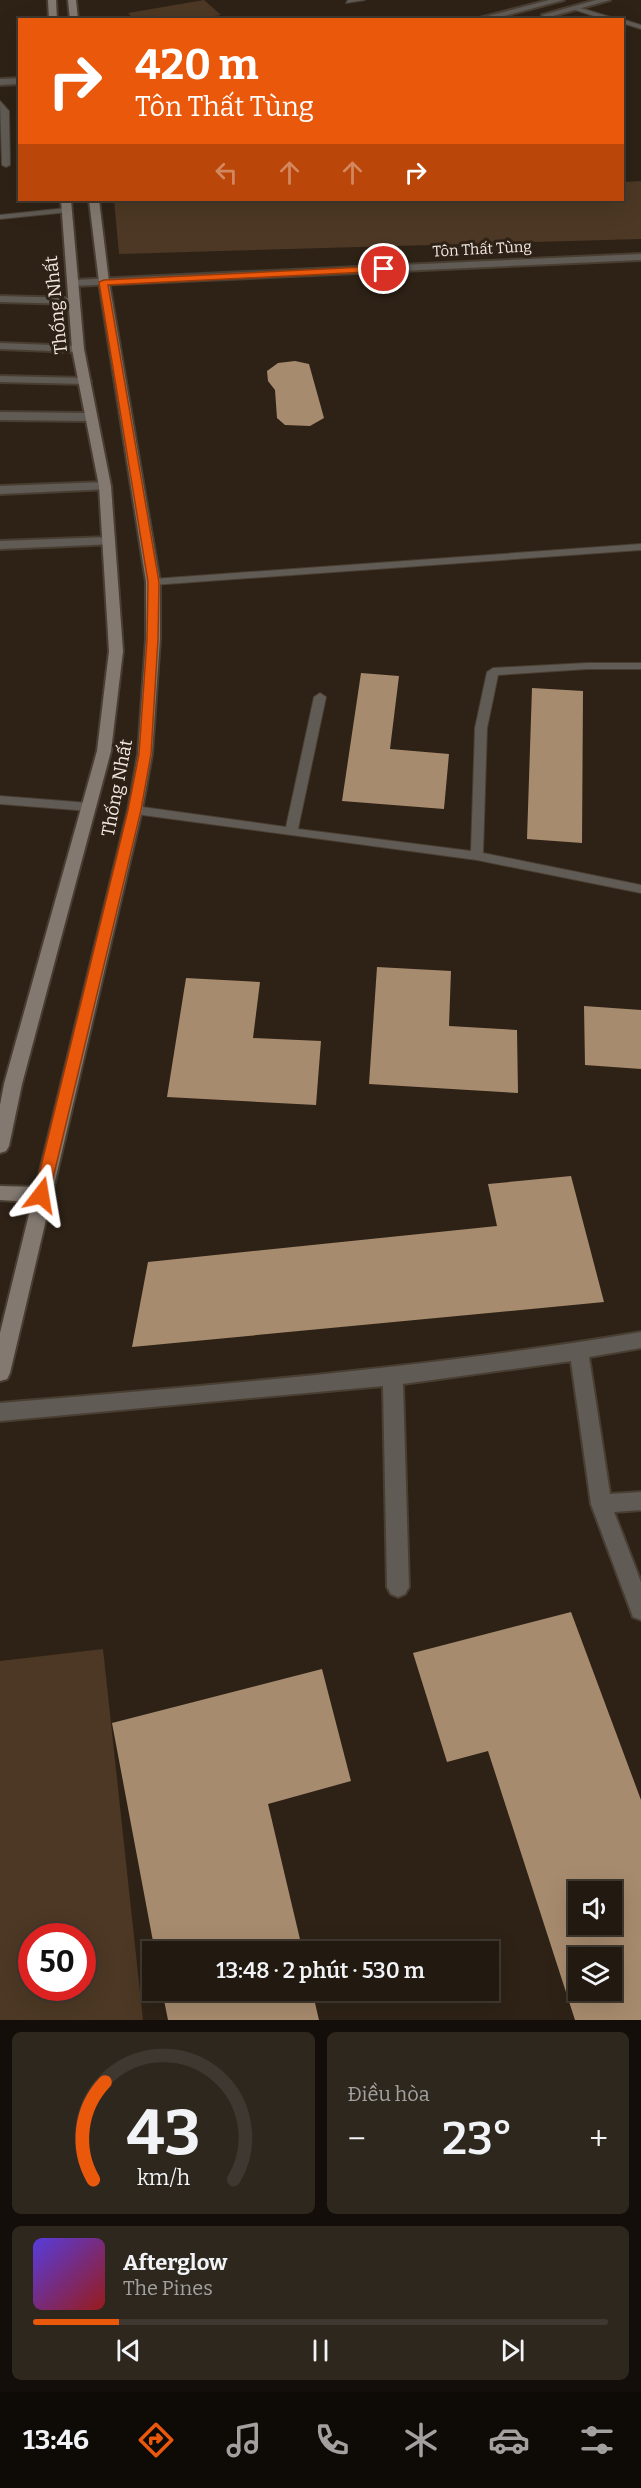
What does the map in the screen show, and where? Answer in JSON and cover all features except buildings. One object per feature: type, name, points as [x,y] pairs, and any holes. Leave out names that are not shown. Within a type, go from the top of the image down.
[{"type":"main road","points":[[52,0],[53,18]]},
{"type":"main road","points":[[72,0],[74,18]]},
{"type":"main road","name":"Thống Nhất","points":[[0,1373],[135,810],[145,754],[153,639],[153,582],[104,282],[94,201]]},
{"type":"main road","name":"Thống Nhất","points":[[0,1146],[7,1083],[104,751],[116,651],[105,486],[78,349],[66,205]]},
{"type":"main road","points":[[0,1193],[41,1195]]},
{"type":"street","points":[[484,18],[560,0]]},
{"type":"street","points":[[518,10],[533,18],[606,0]]},
{"type":"street","points":[[0,82],[18,81]]},
{"type":"street","name":"Tôn Thất Tùng","points":[[73,283],[641,257]]},
{"type":"street","points":[[0,298],[73,302]]},
{"type":"street","points":[[0,345],[78,349]]},
{"type":"street","points":[[0,379],[85,381]]},
{"type":"street","points":[[0,416],[92,417]]},
{"type":"street","points":[[0,489],[105,486]]},
{"type":"street","points":[[0,545],[109,541]]},
{"type":"street","points":[[0,1412],[393,1378],[579,1352],[641,1340]]},
{"type":"street","points":[[579,1352],[601,1504],[641,1610]]},
{"type":"street","points":[[393,1378],[398,1587]]},
{"type":"street","points":[[601,1504],[641,1501]]},
{"type":"lane","points":[[348,2],[362,0]]},
{"type":"lane","points":[[574,8],[608,18]]},
{"type":"lane","points":[[624,22],[641,27]]},
{"type":"lane","points":[[0,103],[5,111],[6,165]]},
{"type":"lane","points":[[0,217],[66,205]]},
{"type":"lane","points":[[153,582],[641,547]]},
{"type":"lane","points":[[477,856],[481,728],[493,672],[587,666],[641,666]]},
{"type":"lane","points":[[291,832],[320,697]]},
{"type":"lane","points":[[0,800],[89,807]]},
{"type":"lane","points":[[135,810],[477,856],[641,889]]},
{"type":"shaded area","points":[[204,0],[221,15],[203,18],[132,18],[128,13]]},
{"type":"shaded area","points":[[641,181],[641,239],[119,254],[114,201],[624,201],[624,182]]},
{"type":"shaded area","points":[[103,1649],[143,2020],[0,2020],[0,1661]]},
{"type":"route","points":[[41,1195],[135,810],[145,754],[153,639],[153,582],[104,282],[384,269]]}]
